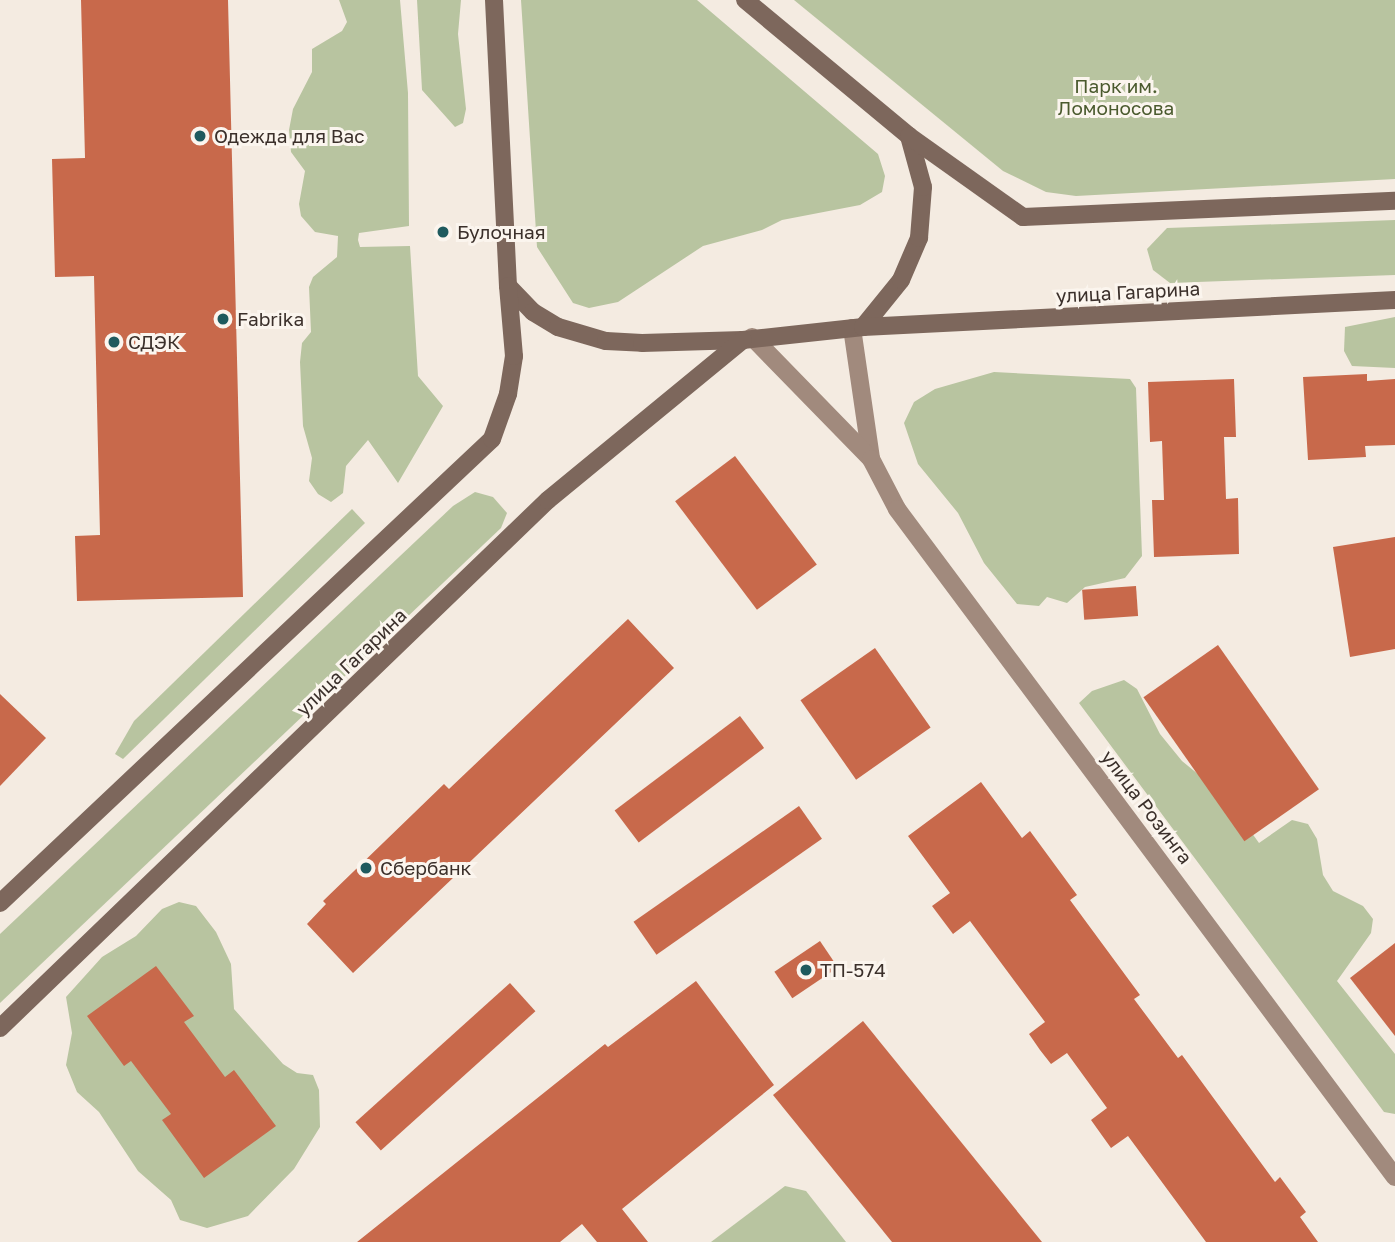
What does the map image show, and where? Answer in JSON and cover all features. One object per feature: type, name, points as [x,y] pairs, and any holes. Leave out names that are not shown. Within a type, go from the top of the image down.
[{"type":"main road","points":[[0,903],[492,439],[508,394],[514,356],[494,0]]},
{"type":"main road","points":[[745,0],[909,136],[1023,217],[1395,201]]},
{"type":"main road","points":[[858,327],[901,280],[919,238],[923,187],[909,136]]},
{"type":"main road","name":"улица Гагарина","points":[[508,286],[533,312],[558,327],[606,341],[748,338],[858,327],[1395,300]]},
{"type":"main road","name":"улица Гагарина","points":[[0,1028],[548,500],[748,338]]},
{"type":"street","points":[[858,327],[871,459]]},
{"type":"street","points":[[748,338],[871,459]]},
{"type":"street","name":"улица Розинга","points":[[871,459],[897,509],[1395,1177]]},
{"type":"green space","points":[[339,0],[400,0],[408,93],[409,226],[359,233],[358,240],[360,247],[410,246],[418,376],[443,406],[398,483],[368,440],[346,466],[343,493],[331,502],[318,494],[309,481],[312,458],[303,426],[300,362],[302,343],[311,332],[309,287],[313,277],[337,257],[338,236],[315,232],[301,216],[299,204],[305,171],[291,152],[289,130],[293,109],[312,72],[312,49],[342,31],[347,22]]},
{"type":"green space","points":[[417,0],[461,0],[458,34],[466,109],[463,123],[455,127],[422,90]]},
{"type":"green space","points":[[521,0],[697,0],[878,154],[885,176],[882,192],[860,205],[782,220],[762,230],[703,246],[618,302],[589,308],[573,303],[537,247]]},
{"type":"green space","name":"Парк им. Ломоносова","points":[[794,0],[1395,0],[1395,179],[1076,196],[1046,192],[1003,171]]},
{"type":"green space","points":[[1395,220],[1395,275],[1170,283],[1153,270],[1147,249],[1167,228]]},
{"type":"green space","points":[[1395,317],[1395,368],[1352,366],[1344,351],[1345,327]]},
{"type":"green space","points":[[994,372],[1130,379],[1136,388],[1142,556],[1125,578],[1085,587],[1067,603],[1047,597],[1039,606],[1017,604],[984,563],[958,513],[918,464],[904,423],[914,402],[935,389]]},
{"type":"green space","points":[[475,492],[493,497],[507,513],[501,528],[0,1003],[0,934],[453,506]]},
{"type":"green space","points":[[352,509],[365,523],[123,759],[115,754],[134,721]]},
{"type":"green space","points":[[1124,680],[1137,689],[1160,734],[1182,761],[1226,797],[1259,843],[1292,820],[1308,824],[1317,839],[1323,875],[1333,891],[1363,906],[1373,919],[1371,933],[1337,981],[1395,1054],[1395,1114],[1384,1112],[1079,703],[1092,691]]},
{"type":"green space","points":[[179,902],[196,906],[216,932],[231,964],[234,1009],[283,1064],[297,1073],[313,1075],[319,1090],[320,1127],[294,1169],[248,1216],[207,1228],[180,1220],[171,1200],[138,1171],[99,1112],[77,1092],[66,1065],[72,1033],[66,997],[102,957],[136,936],[162,909]]},
{"type":"green space","points":[[785,1186],[806,1191],[846,1242],[711,1242]]},
{"type":"building","points":[[81,0],[228,0],[243,597],[77,601],[75,536],[100,535],[94,276],[55,277],[52,159],[85,158]]},
{"type":"building","points":[[1367,374],[1367,381],[1395,379],[1395,445],[1365,446],[1366,457],[1308,460],[1303,377]]},
{"type":"building","points":[[1234,379],[1236,437],[1224,437],[1226,499],[1238,498],[1239,554],[1154,557],[1152,500],[1164,500],[1162,441],[1150,442],[1148,382]]},
{"type":"building","points":[[735,456],[817,565],[757,610],[675,501]]},
{"type":"building","points":[[1395,537],[1395,649],[1350,657],[1333,547]]},
{"type":"building","points":[[1136,586],[1138,616],[1084,620],[1082,590]]},
{"type":"building","points":[[628,619],[674,668],[353,973],[307,924],[326,904],[323,901],[444,784],[449,789]]},
{"type":"building","points":[[1218,645],[1319,789],[1244,841],[1143,697]]},
{"type":"building","points":[[875,648],[931,727],[856,780],[800,700]]},
{"type":"building","points":[[0,694],[46,738],[0,786]]},
{"type":"building","points":[[740,716],[764,748],[639,842],[615,810]]},
{"type":"building","points":[[981,782],[1022,838],[1030,831],[1077,895],[1070,900],[1140,995],[1134,999],[1178,1058],[1182,1055],[1275,1182],[1280,1177],[1306,1212],[1300,1217],[1318,1242],[1206,1242],[1128,1136],[1111,1148],[1091,1120],[1107,1108],[1067,1053],[1051,1064],[1040,1050],[1029,1034],[1045,1022],[970,921],[953,934],[932,906],[950,893],[908,836]]},
{"type":"building","points":[[799,806],[822,839],[656,955],[634,922]]},
{"type":"building","name":"ТП-574","points":[[820,941],[838,968],[792,998],[774,972]]},
{"type":"building","points":[[1395,943],[1395,1036],[1350,978]]},
{"type":"building","points":[[156,966],[194,1016],[184,1022],[225,1077],[234,1070],[276,1126],[204,1178],[162,1120],[171,1114],[131,1061],[124,1066],[87,1016]]},
{"type":"building","points":[[696,981],[774,1085],[622,1209],[648,1242],[597,1242],[582,1224],[560,1242],[357,1242],[605,1044],[608,1047]]},
{"type":"building","points":[[510,983],[535,1011],[381,1150],[355,1122]]},
{"type":"building","points":[[863,1021],[1042,1242],[892,1242],[773,1095]]},
{"type":"place","name":"Одежда для Вас","points":[[200,136]]},
{"type":"place","name":"Булочная","points":[[443,232]]},
{"type":"place","name":"Fabrika","points":[[223,319]]},
{"type":"place","name":"СДЭК","points":[[114,342]]},
{"type":"place","name":"Сбербанк","points":[[366,868]]},
{"type":"place","name":"ТП-574","points":[[806,970]]}]
